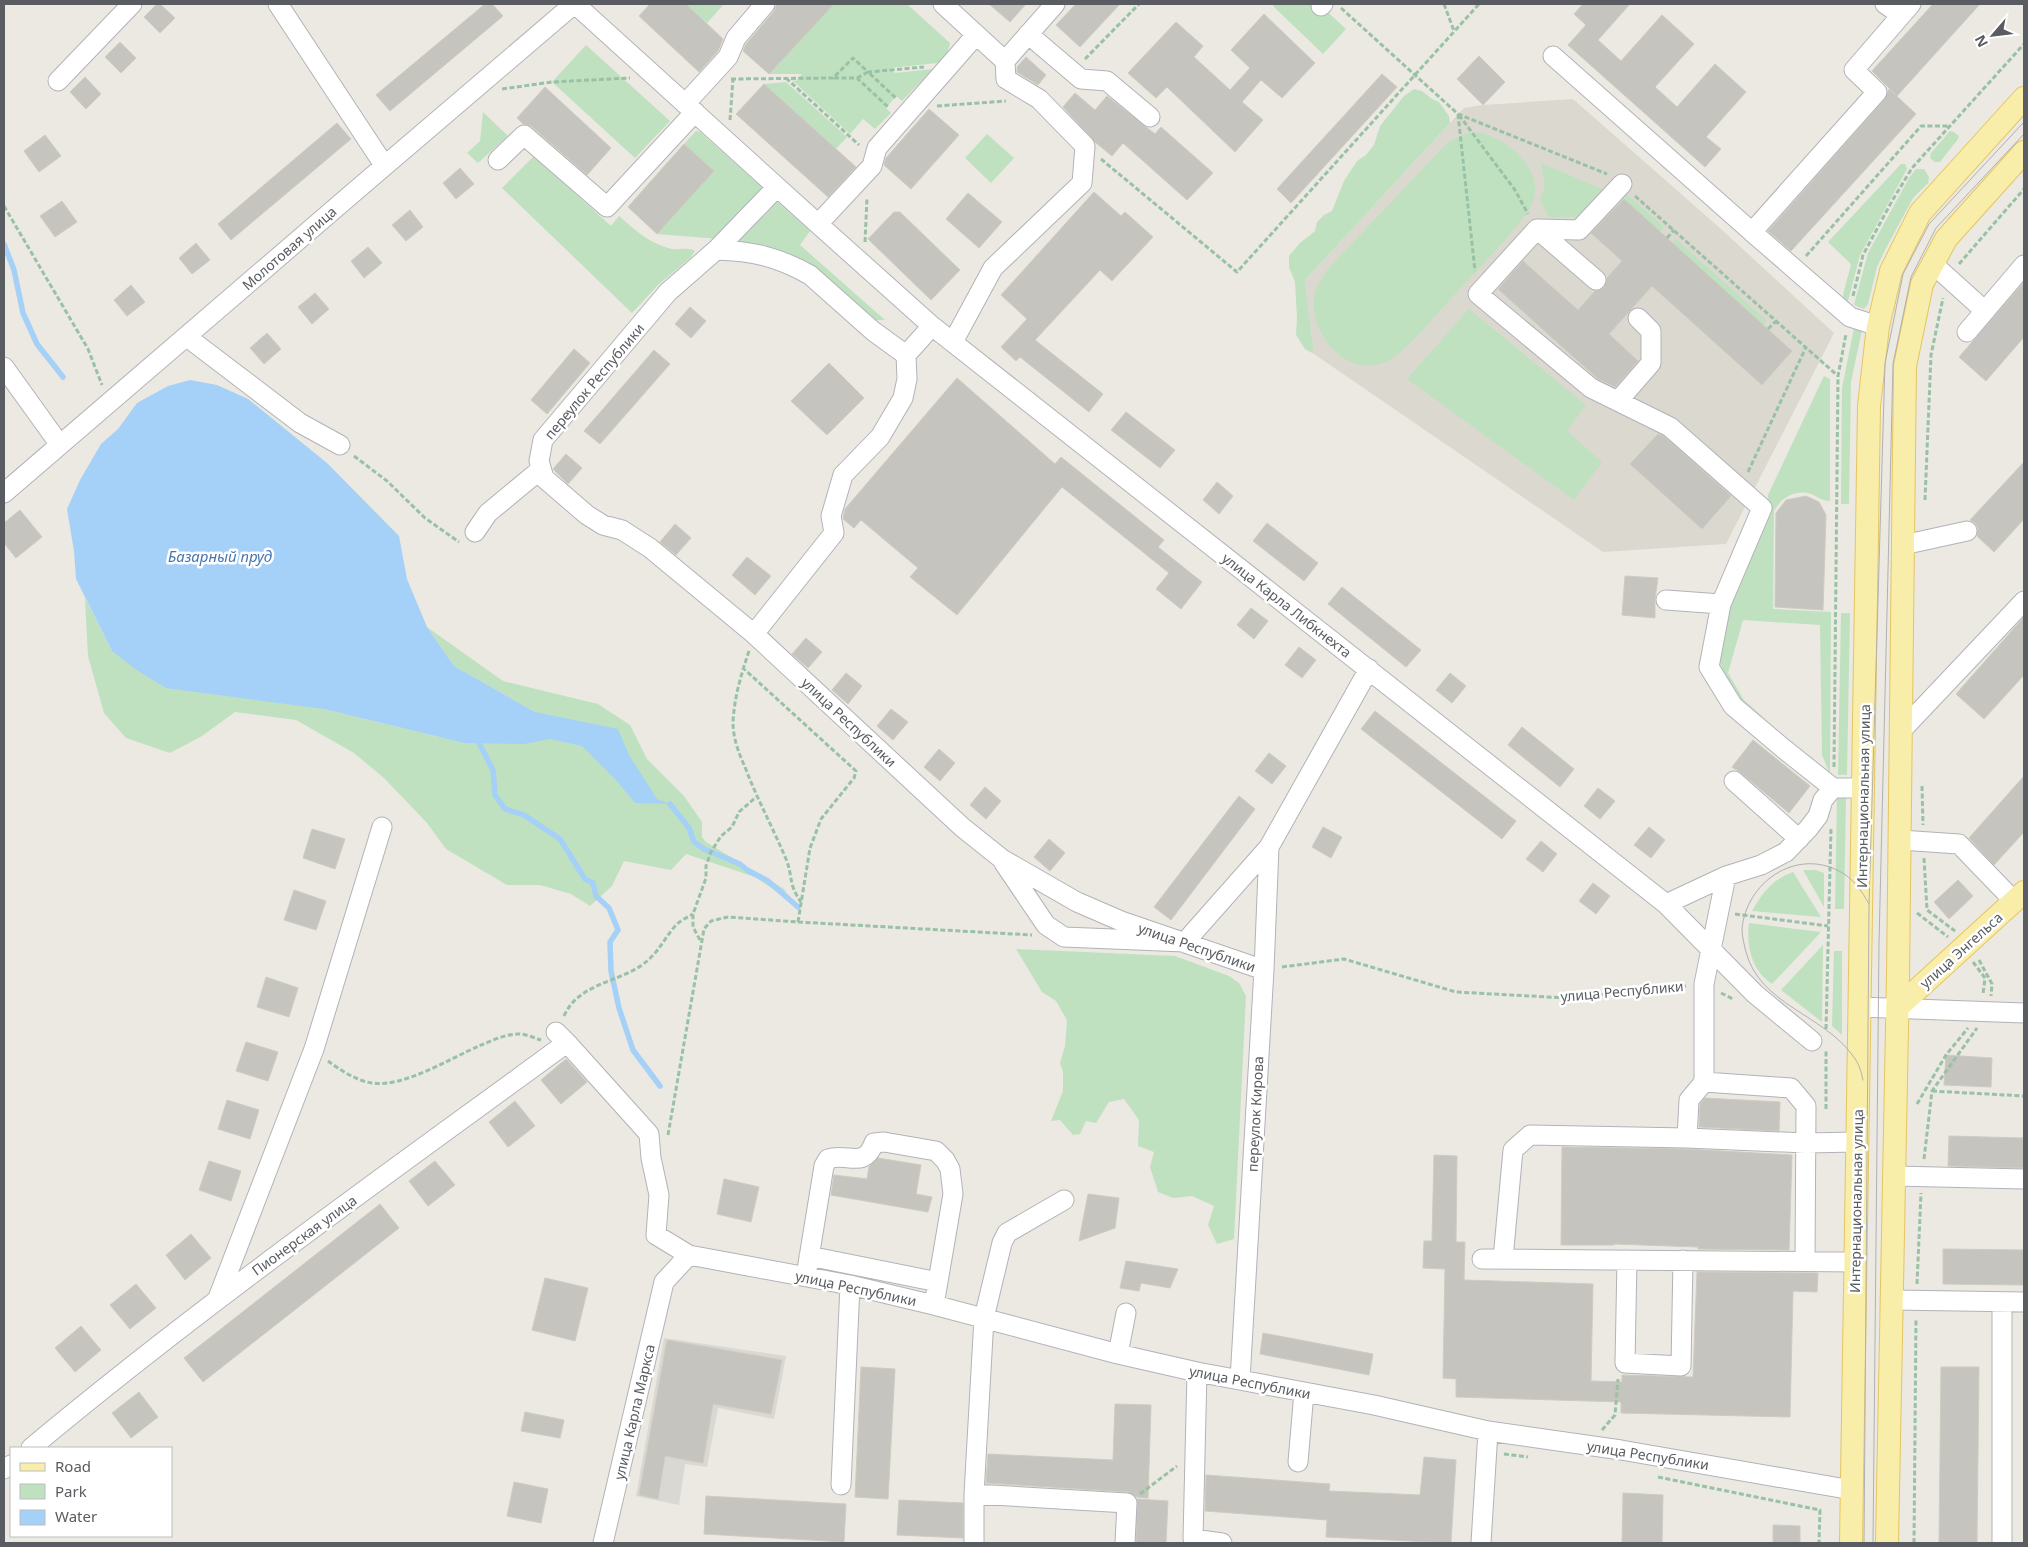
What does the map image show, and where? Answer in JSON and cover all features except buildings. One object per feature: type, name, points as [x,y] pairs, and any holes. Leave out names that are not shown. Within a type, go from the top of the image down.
[{"type":"main road","name":"Интернациональная улица","points":[[1850,1543],[1870,406],[1878,326],[1890,271],[1920,213],[2024,98]]},
{"type":"main road","points":[[1887,1543],[1900,840],[1905,366],[1922,284],[1940,270],[1946,239],[2024,152]]},
{"type":"main road","name":"улица Энгельса","points":[[1897,1008],[2019,897]]},
{"type":"main road","points":[[1852,1490],[1888,1494]]},
{"type":"street","points":[[58,81],[132,4]]},
{"type":"street","points":[[278,4],[384,165]]},
{"type":"street","name":"Молотовая улица","points":[[4,492],[384,165],[575,4]]},
{"type":"street","name":"улица Карла Либкнехта","points":[[575,4],[932,326],[1666,904],[1755,994],[1822,1041]]},
{"type":"street","points":[[498,160],[524,135],[607,207],[690,108],[728,57],[736,38],[765,4]]},
{"type":"street","points":[[943,4],[1004,61],[1006,79],[1039,99],[1085,146],[1082,183],[993,268],[953,342]]},
{"type":"street","points":[[1004,61],[1055,4]]},
{"type":"street","points":[[1752,232],[1877,92],[1854,70],[1906,10],[1885,4]]},
{"type":"street","points":[[1028,34],[1080,79],[1107,80],[1150,117]]},
{"type":"street","points":[[818,224],[871,164],[877,148],[976,35]]},
{"type":"street","points":[[1553,56],[1794,270],[1850,317],[1878,326]]},
{"type":"street","points":[[1537,228],[1579,230],[1622,184]]},
{"type":"street","name":"переулок Республики","points":[[540,470],[538,460],[543,440],[668,292],[716,250],[777,187]]},
{"type":"street","points":[[1537,228],[1596,280]]},
{"type":"street","points":[[1537,228],[1478,294],[1591,388],[1670,427],[1762,508],[1722,604],[1709,667],[1733,706],[1784,749],[1834,788],[1863,788]]},
{"type":"street","points":[[716,250],[743,251],[768,256],[801,270],[873,331],[906,355]]},
{"type":"street","points":[[1967,332],[2024,265]]},
{"type":"street","points":[[1940,270],[1985,311]]},
{"type":"street","points":[[1618,401],[1651,364],[1651,331],[1638,318]]},
{"type":"street","points":[[754,634],[834,533],[830,516],[843,475],[880,436],[903,398],[907,379],[906,355],[932,326]]},
{"type":"street","points":[[186,337],[300,423],[340,445]]},
{"type":"street","points":[[4,367],[60,445]]},
{"type":"street","points":[[475,532],[488,513],[540,470]]},
{"type":"street","name":"улица Республики","points":[[540,470],[544,478],[587,515],[602,525],[622,530],[650,548],[754,634],[962,827],[1002,859],[1077,902],[1121,921],[1264,970]]},
{"type":"street","points":[[1903,546],[1967,531]]},
{"type":"street","points":[[1666,600],[1722,604]]},
{"type":"street","points":[[1901,731],[2024,602]]},
{"type":"street","name":"переулок Кирова","points":[[1185,942],[1269,847],[1369,669]]},
{"type":"street","points":[[1734,781],[1799,839]]},
{"type":"street","points":[[1666,904],[1726,876],[1761,864],[1786,852],[1818,816],[1823,800],[1834,788]]},
{"type":"street","points":[[218,1298],[314,1049],[382,827]]},
{"type":"street","points":[[1900,840],[1959,844],[2019,897]]},
{"type":"street","name":"переулок Кирова","points":[[1240,1380],[1264,970],[1269,847]]},
{"type":"street","points":[[1002,859],[1046,925],[1064,937],[1185,942]]},
{"type":"street","points":[[1687,1138],[1689,1100],[1704,1082],[1704,984],[1726,876]]},
{"type":"street","points":[[1859,1007],[2024,1013]]},
{"type":"street","points":[[562,1041],[649,1134],[651,1158],[659,1195],[656,1235],[689,1256]]},
{"type":"street","name":"Пионерская улица","points":[[32,1447],[115,1378],[218,1298],[562,1041]]},
{"type":"street","points":[[1704,1082],[1791,1088],[1806,1106],[1805,1261]]},
{"type":"street","points":[[1503,1259],[1513,1150],[1530,1135],[1687,1138],[1806,1143],[1857,1142]]},
{"type":"street","points":[[806,1276],[824,1166],[828,1159],[837,1156],[846,1159],[862,1159],[870,1153],[874,1143],[884,1142],[936,1151],[945,1160],[950,1169],[953,1194],[934,1305]]},
{"type":"street","points":[[1894,1176],[2024,1180]]},
{"type":"street","points":[[974,1543],[974,1494],[984,1318],[1002,1243],[1007,1233],[1064,1200]]},
{"type":"street","name":"улица Республики","points":[[689,1256],[850,1285],[934,1305],[1118,1354],[1198,1372],[1374,1405],[1488,1431],[1620,1450],[1852,1490]]},
{"type":"street","name":"улица Карла Маркса","points":[[603,1543],[664,1282],[689,1256]]},
{"type":"street","points":[[809,1256],[938,1282]]},
{"type":"street","points":[[1482,1258],[1856,1262]]},
{"type":"street","points":[[1627,1260],[1625,1363],[1681,1366],[1684,1260]]},
{"type":"street","points":[[841,1485],[850,1285]]},
{"type":"street","points":[[1892,1300],[2024,1302]]},
{"type":"street","points":[[2002,1302],[2002,1543]]},
{"type":"street","points":[[1118,1354],[1126,1313]]},
{"type":"street","points":[[1198,1372],[1194,1539],[1222,1543]]},
{"type":"street","points":[[1298,1462],[1304,1392]]},
{"type":"street","points":[[1481,1543],[1488,1431]]},
{"type":"street","points":[[974,1494],[1127,1503],[1125,1543]]},
{"type":"path","points":[[1073,72],[1139,4]]},
{"type":"path","points":[[1327,4],[1414,74],[1458,114],[1515,190],[1537,228]]},
{"type":"path","points":[[1444,4],[1454,31]]},
{"type":"path","points":[[1085,146],[1236,272],[1479,4]]},
{"type":"path","points":[[722,119],[729,126],[734,71]]},
{"type":"path","points":[[833,78],[857,78],[868,72],[906,115]]},
{"type":"path","points":[[786,78],[871,164],[865,250]]},
{"type":"path","points":[[857,78],[906,115]]},
{"type":"path","points":[[906,115],[928,105],[1039,99]]},
{"type":"path","points":[[1458,114],[1608,175],[1622,184],[1838,376]]},
{"type":"path","points":[[1458,114],[1478,294]]},
{"type":"path","points":[[1794,270],[1921,126],[1948,126]]},
{"type":"path","points":[[1925,502],[1931,356],[1940,270],[2024,189]]},
{"type":"path","points":[[4,206],[88,350],[108,402]]},
{"type":"path","points":[[1667,238],[1674,230]]},
{"type":"path","points":[[1768,329],[1776,321]]},
{"type":"path","points":[[1740,488],[1806,347]]},
{"type":"path","points":[[340,445],[387,481],[425,518],[460,543],[468,547],[475,532]]},
{"type":"path","points":[[754,634],[737,688],[733,725],[738,751],[756,797],[787,860],[793,892],[801,902]]},
{"type":"path","points":[[743,668],[856,771],[854,778],[821,819],[810,848],[798,922]]},
{"type":"path","points":[[1914,1543],[1916,1300],[1922,1176],[1932,1091],[1990,1012],[1992,984],[1969,942],[1927,910],[1922,776]]},
{"type":"path","points":[[700,941],[693,927],[693,914],[706,878],[706,866],[711,852],[721,836],[732,827],[739,812],[756,797]]},
{"type":"path","points":[[1826,1142],[1822,1041],[1832,828]]},
{"type":"path","points":[[1719,910],[1744,916],[1828,926]]},
{"type":"path","points":[[314,1049],[329,1062],[345,1072],[373,1084],[394,1081],[421,1072],[502,1037],[520,1034],[562,1041],[567,1009],[582,993],[642,965],[659,951],[678,923],[693,914]]},
{"type":"path","points":[[668,1136],[700,941],[704,929],[711,921],[728,917],[1064,937]]},
{"type":"path","name":"улица Республики","points":[[1264,970],[1344,959],[1456,992],[1567,998],[1704,984]]},
{"type":"path","points":[[1704,984],[1737,1002]]},
{"type":"path","points":[[1932,1091],[2024,1096]]},
{"type":"path","points":[[1600,1432],[1615,1415],[1618,1374],[1625,1363]]},
{"type":"path","points":[[1127,1503],[1195,1452]]},
{"type":"path","points":[[1655,1476],[1820,1510],[1819,1543]]},
{"type":"shaded area","points":[[1573,99],[1721,229],[1834,333],[1726,544],[1603,552],[1314,354],[1305,280],[1464,108]]},
{"type":"shaded area","points":[[664,1338],[786,1356],[774,1419],[718,1408],[707,1467],[685,1464],[679,1505],[636,1496]]},
{"type":"green space","points":[[686,4],[724,4],[707,23]]},
{"type":"green space","points":[[826,4],[907,4],[950,43],[946,59],[937,63],[890,68],[895,73],[933,69],[902,101],[896,96],[886,108],[891,113],[875,129],[863,119],[850,134],[792,80],[796,81],[802,74],[769,74],[830,8]]},
{"type":"green space","points":[[1275,4],[1319,4],[1346,29],[1323,54],[1273,6]]},
{"type":"green space","points":[[586,45],[670,121],[635,158],[552,82]]},
{"type":"green space","points":[[786,82],[847,137],[836,149],[764,84]]},
{"type":"green space","points":[[1414,89],[1422,91],[1439,102],[1449,116],[1450,123],[1305,280],[1314,354],[1305,349],[1296,335],[1295,282],[1289,267],[1289,256],[1300,243],[1315,231],[1317,222],[1324,215],[1332,211],[1344,181],[1357,161],[1366,155],[1374,145],[1380,126],[1404,96]]},
{"type":"green space","points":[[483,112],[508,136],[478,163],[467,153],[480,141]]},
{"type":"green space","points":[[696,131],[700,132],[765,190],[719,239],[657,234],[714,171],[684,144]]},
{"type":"green space","points":[[1950,131],[1959,136],[1958,139],[1940,162],[1935,162],[1930,158],[1931,153]]},
{"type":"green space","points":[[1479,132],[1497,139],[1515,151],[1528,167],[1533,176],[1535,189],[1528,212],[1424,329],[1399,353],[1383,363],[1369,365],[1356,364],[1344,358],[1333,350],[1324,339],[1318,326],[1314,300],[1315,292],[1321,280],[1328,269],[1447,143],[1465,134]]},
{"type":"green space","points":[[987,134],[1014,158],[991,183],[965,158]]},
{"type":"green space","points":[[534,156],[611,226],[619,216],[637,232],[657,244],[672,249],[695,251],[690,258],[658,285],[632,313],[502,188]]},
{"type":"green space","points":[[1541,163],[1606,191],[1579,217],[1549,217],[1540,200],[1545,185]]},
{"type":"green space","points":[[1901,164],[1905,164],[1907,169],[1860,255],[1848,301],[1846,301],[1843,299],[1843,296],[1851,264],[1828,242]]},
{"type":"green space","points":[[1916,169],[1924,169],[1929,177],[1928,183],[1913,198],[1885,250],[1877,267],[1868,304],[1864,309],[1854,305],[1868,253],[1909,178]]},
{"type":"green space","points":[[1625,193],[1664,227],[1660,232],[1620,196]]},
{"type":"green space","points":[[773,198],[810,231],[800,245],[885,320],[869,320],[808,266],[731,242]]},
{"type":"green space","points":[[1676,239],[1767,321],[1763,325],[1672,243]]},
{"type":"green space","points":[[1469,309],[1586,405],[1567,431],[1602,462],[1574,500],[1407,379]]},
{"type":"green space","points":[[1854,328],[1862,330],[1851,382],[1849,504],[1841,504],[1842,388]]},
{"type":"green space","points":[[1824,376],[1830,379],[1830,501],[1822,500],[1811,494],[1799,493],[1789,496],[1780,502],[1774,511],[1773,609],[1831,612],[1830,774],[1822,755],[1820,625],[1743,620],[1728,673],[1744,700],[1801,752],[1742,702],[1724,674],[1718,657],[1728,606],[1767,506],[1768,495]]},
{"type":"green space","points":[[85,598],[112,651],[324,709],[464,743],[535,712],[454,666],[427,627],[503,681],[598,704],[630,725],[647,759],[684,796],[702,822],[702,837],[706,842],[784,889],[792,902],[755,877],[686,854],[671,870],[624,861],[612,886],[590,906],[571,894],[540,885],[507,885],[446,849],[427,823],[384,778],[354,753],[296,720],[235,712],[202,736],[170,753],[126,738],[104,713],[88,656]]},
{"type":"green space","points":[[1841,613],[1850,613],[1847,775],[1838,775]]},
{"type":"green space","points":[[1837,796],[1846,797],[1844,909],[1835,909]]},
{"type":"green space","points":[[1803,870],[1816,870],[1824,873],[1824,907]]},
{"type":"green space","points":[[1793,872],[1821,917],[1752,911],[1769,887]]},
{"type":"green space","points":[[1749,923],[1821,932],[1772,984],[1755,965],[1750,949]]},
{"type":"green space","points":[[1823,945],[1822,1022],[1781,990]]},
{"type":"green space","points":[[1016,949],[1175,956],[1229,976],[1239,983],[1246,996],[1234,1239],[1217,1244],[1208,1225],[1214,1206],[1192,1196],[1173,1198],[1158,1192],[1150,1167],[1154,1152],[1138,1146],[1139,1120],[1124,1099],[1109,1102],[1096,1123],[1086,1121],[1080,1134],[1073,1135],[1060,1120],[1051,1121],[1063,1091],[1063,1072],[1060,1063],[1065,1046],[1067,1020],[1056,1001],[1042,992]]},
{"type":"green space","points":[[1834,951],[1842,951],[1842,1035],[1832,1026]]},
{"type":"water","name":"Базарный пруд","points":[[190,380],[217,385],[248,399],[327,463],[399,536],[407,579],[427,627],[454,666],[535,712],[618,729],[629,755],[657,799],[670,804],[635,803],[616,780],[582,746],[550,739],[524,744],[464,743],[324,709],[166,688],[135,669],[112,651],[76,579],[74,551],[67,509],[80,480],[101,444],[118,429],[137,403],[168,386]]},
{"type":"waterway","points":[[4,244],[14,270],[23,313],[37,344],[63,377]]},
{"type":"waterway","points":[[479,743],[493,770],[495,795],[505,809],[524,815],[560,839],[585,879],[593,883],[596,896],[609,908],[618,930],[610,942],[611,971],[619,1008],[633,1050],[660,1086]]},
{"type":"waterway","points":[[670,804],[689,828],[694,842],[704,849],[740,864],[768,881],[798,907]]},
{"type":"tram line","points":[[1864,1543],[1869,904],[1885,363],[1903,274],[1929,224],[2024,122]]},
{"type":"tram line","points":[[1873,1543],[1879,943],[1893,364],[1911,277],[1936,228],[2024,134]]},
{"type":"tram line","points":[[1863,1080],[1857,1061],[1840,1042],[1826,1029],[1778,997],[1764,985],[1753,970],[1746,952],[1742,929],[1746,912],[1753,897],[1763,884],[1776,874],[1790,867],[1806,864],[1822,865],[1839,871],[1857,885],[1869,904]]}]
